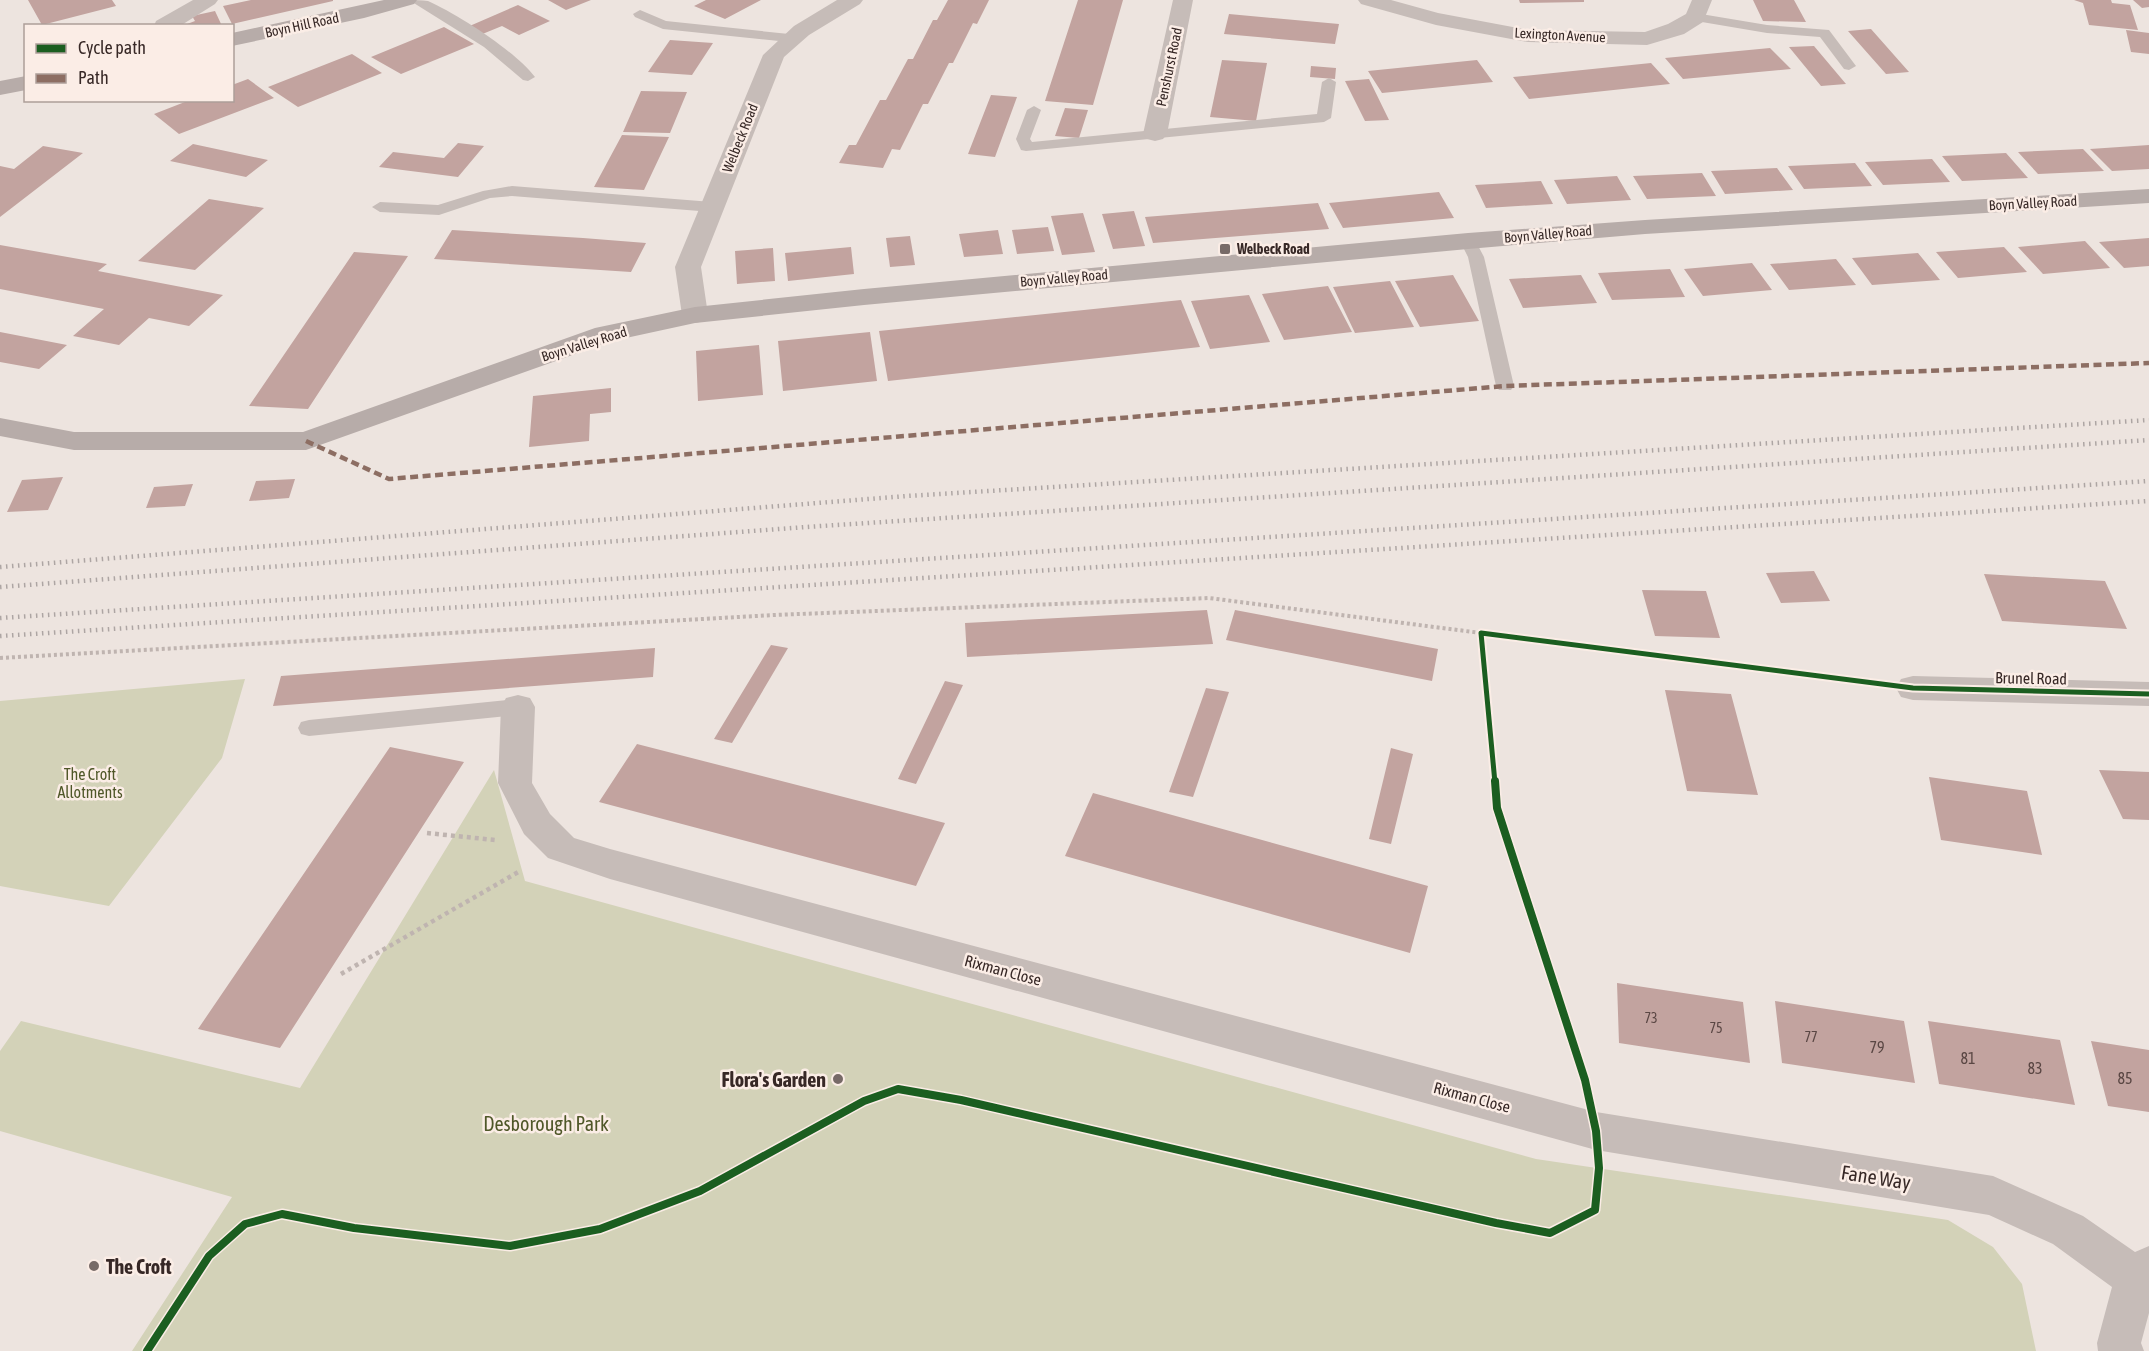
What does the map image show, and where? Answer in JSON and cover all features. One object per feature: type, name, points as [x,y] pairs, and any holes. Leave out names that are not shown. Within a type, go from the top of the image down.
[{"type":"street","points":[[167,24],[208,0]]},
{"type":"street","name":"Boyn Hill Road","points":[[234,40],[364,12],[407,0]]},
{"type":"street","name":"Welbeck Road","points":[[695,315],[688,267],[774,55],[789,38],[804,27],[853,0]]},
{"type":"street","name":"Penshurst Road","points":[[1155,134],[1183,0]]},
{"type":"street","name":"Lexington Avenue","points":[[1368,0],[1436,19],[1528,36],[1647,39],[1676,29],[1699,8]]},
{"type":"street","points":[[0,88],[24,83]]},
{"type":"street","name":"Boyn Valley Road","points":[[0,428],[74,441],[306,441],[604,334],[695,315],[864,297],[1468,241],[1645,227],[2149,196]]},
{"type":"street","name":"Brunel Road","points":[[1913,688],[2149,694]]},
{"type":"street","name":"Rixman Close","points":[[518,707],[515,783],[537,824],[561,848],[610,864],[1596,1131]]},
{"type":"street","name":"Fane Way","points":[[1596,1131],[1993,1196],[2068,1230],[2143,1273],[2119,1342],[2121,1351]]},
{"type":"lane","points":[[416,0],[492,46],[514,62],[528,77]]},
{"type":"lane","points":[[1699,8],[1767,29],[1824,33],[1849,66]]},
{"type":"lane","points":[[640,14],[663,25],[789,38]]},
{"type":"lane","points":[[1034,110],[1023,139],[1026,147],[1324,118],[1329,82]]},
{"type":"lane","points":[[381,207],[439,210],[488,194],[512,191],[712,207]]},
{"type":"lane","points":[[1468,241],[1476,258],[1505,386]]},
{"type":"lane","points":[[309,728],[518,707]]},
{"type":"path","points":[[0,658],[774,615],[1209,598],[1493,634]]},
{"type":"path","points":[[1481,633],[1482,644]]},
{"type":"path","points":[[341,974],[561,848]]},
{"type":"green space","name":"The Croft Allotments","points":[[245,679],[222,758],[109,906],[0,886],[0,701]]},
{"type":"green space","name":"Desborough Park","points":[[494,770],[525,881],[1536,1159],[1948,1220],[1993,1247],[2022,1284],[2036,1351],[132,1351],[232,1197],[0,1131],[0,1051],[21,1021],[300,1088]]},
{"type":"building","points":[[28,0],[112,0],[116,6],[46,24],[41,24]]},
{"type":"building","points":[[251,0],[333,1],[232,24],[223,6]]},
{"type":"building","points":[[548,0],[591,0],[566,10]]},
{"type":"building","points":[[706,0],[761,0],[725,19],[694,6]]},
{"type":"building","points":[[948,0],[989,0],[977,24],[973,23],[953,63],[949,63],[928,104],[923,104],[900,150],[892,149],[883,168],[839,163],[849,145],[856,145],[880,100],[886,100],[908,59],[913,59],[933,20],[937,20]]},
{"type":"building","points":[[1078,0],[1123,0],[1093,105],[1045,101]]},
{"type":"building","points":[[1519,0],[1584,0],[1584,2],[1520,3]]},
{"type":"building","points":[[1753,0],[1794,0],[1806,22],[1763,21]]},
{"type":"building","points":[[2074,0],[2111,0],[2112,3],[2130,5],[2138,30],[2089,25],[2083,3]]},
{"type":"building","points":[[2133,0],[2149,0],[2149,7],[2142,8]]},
{"type":"building","points":[[518,5],[550,21],[519,35],[502,26],[480,35],[465,28]]},
{"type":"building","points":[[215,11],[221,24],[187,24],[195,21],[192,16]]},
{"type":"building","points":[[1229,14],[1339,24],[1335,44],[1224,34]]},
{"type":"building","points":[[444,27],[474,44],[401,74],[371,57]]},
{"type":"building","points":[[1871,29],[1909,72],[1886,74],[1848,31]]},
{"type":"building","points":[[2126,30],[2149,33],[2149,54],[2131,52]]},
{"type":"building","points":[[670,40],[713,43],[692,75],[648,72]]},
{"type":"building","points":[[1814,46],[1846,84],[1821,86],[1789,47]]},
{"type":"building","points":[[1770,48],[1791,69],[1683,79],[1665,58]]},
{"type":"building","points":[[352,54],[382,73],[298,107],[268,87]]},
{"type":"building","points":[[1222,60],[1267,63],[1256,121],[1210,117]]},
{"type":"building","points":[[1477,60],[1493,82],[1382,93],[1368,71]]},
{"type":"building","points":[[1651,63],[1670,84],[1529,99],[1513,77]]},
{"type":"building","points":[[1311,66],[1336,68],[1335,79],[1310,77]]},
{"type":"building","points":[[248,79],[274,98],[179,134],[154,114],[185,102],[234,102],[234,84]]},
{"type":"building","points":[[1369,79],[1389,120],[1365,121],[1345,81]]},
{"type":"building","points":[[641,91],[687,92],[670,133],[623,132]]},
{"type":"building","points":[[991,95],[1017,97],[995,157],[968,154]]},
{"type":"building","points":[[1065,108],[1088,110],[1079,138],[1055,136]]},
{"type":"building","points":[[622,135],[669,137],[644,190],[594,187]]},
{"type":"building","points":[[458,143],[484,146],[458,177],[379,167],[393,152],[444,158]]},
{"type":"building","points":[[193,144],[268,160],[246,177],[170,161]]},
{"type":"building","points":[[2149,145],[2149,169],[2112,171],[2090,149]]},
{"type":"building","points":[[43,146],[83,153],[0,217],[0,166],[14,169]]},
{"type":"building","points":[[2083,149],[2104,171],[2038,174],[2018,152]]},
{"type":"building","points":[[2006,153],[2028,178],[1962,181],[1942,156]]},
{"type":"building","points":[[1932,159],[1950,182],[1883,185],[1865,162]]},
{"type":"building","points":[[1855,163],[1872,186],[1804,189],[1788,166]]},
{"type":"building","points":[[1777,168],[1793,190],[1725,194],[1711,171]]},
{"type":"building","points":[[1702,173],[1716,196],[1647,199],[1633,176]]},
{"type":"building","points":[[1617,176],[1631,200],[1567,204],[1554,180]]},
{"type":"building","points":[[1541,181],[1553,204],[1486,208],[1475,185]]},
{"type":"building","points":[[1439,192],[1454,218],[1343,228],[1329,203]]},
{"type":"building","points":[[209,199],[264,208],[195,270],[138,261]]},
{"type":"building","points":[[1318,203],[1329,229],[1153,243],[1145,217]]},
{"type":"building","points":[[1134,211],[1145,246],[1113,249],[1102,214]]},
{"type":"building","points":[[1083,213],[1095,252],[1062,255],[1051,216]]},
{"type":"building","points":[[1048,227],[1054,251],[1017,254],[1012,230]]},
{"type":"building","points":[[452,230],[646,243],[631,272],[434,259]]},
{"type":"building","points":[[998,230],[1003,254],[964,257],[959,234]]},
{"type":"building","points":[[910,236],[915,265],[890,267],[886,238]]},
{"type":"building","points":[[2149,238],[2149,266],[2124,268],[2099,242]]},
{"type":"building","points":[[2085,241],[2110,268],[2043,274],[2018,247]]},
{"type":"building","points":[[0,245],[107,264],[98,271],[223,295],[189,326],[149,318],[119,345],[73,336],[104,309],[0,289]]},
{"type":"building","points":[[851,247],[854,274],[788,281],[785,253]]},
{"type":"building","points":[[2004,247],[2027,272],[1958,278],[1936,252]]},
{"type":"building","points":[[773,248],[775,281],[737,284],[735,251]]},
{"type":"building","points":[[354,252],[408,256],[308,409],[249,406]]},
{"type":"building","points":[[1918,253],[1940,280],[1872,285],[1852,258]]},
{"type":"building","points":[[1836,259],[1856,285],[1789,290],[1770,264]]},
{"type":"building","points":[[1752,263],[1772,290],[1703,296],[1684,269]]},
{"type":"building","points":[[1670,269],[1685,297],[1612,300],[1598,273]]},
{"type":"building","points":[[1453,275],[1479,321],[1420,327],[1395,281]]},
{"type":"building","points":[[1581,275],[1597,303],[1523,308],[1509,279]]},
{"type":"building","points":[[1390,281],[1414,327],[1355,333],[1333,287]]},
{"type":"building","points":[[1328,286],[1352,332],[1284,340],[1262,294]]},
{"type":"building","points":[[1249,295],[1270,342],[1210,349],[1191,301]]},
{"type":"building","points":[[1181,300],[1200,347],[888,381],[879,331]]},
{"type":"building","points":[[0,332],[67,345],[39,369],[0,362]]},
{"type":"building","points":[[870,332],[877,381],[783,391],[778,341]]},
{"type":"building","points":[[759,345],[763,395],[698,401],[696,351]]},
{"type":"building","points":[[611,388],[611,412],[590,414],[589,441],[529,447],[533,396]]},
{"type":"building","points":[[63,477],[48,510],[7,512],[22,480]]},
{"type":"building","points":[[295,479],[289,498],[249,501],[256,481]]},
{"type":"building","points":[[193,484],[185,506],[146,508],[154,487]]},
{"type":"building","points":[[1814,571],[1830,601],[1781,603],[1766,573]]},
{"type":"building","points":[[1984,574],[2105,581],[2127,629],[2002,621]]},
{"type":"building","points":[[1642,590],[1706,591],[1720,638],[1655,636]]},
{"type":"building","points":[[1207,610],[1213,644],[967,657],[965,623]]},
{"type":"building","points":[[1235,610],[1438,649],[1432,681],[1226,640]]},
{"type":"building","points":[[771,645],[788,648],[732,743],[714,739]]},
{"type":"building","points":[[655,648],[653,677],[273,706],[281,676]]},
{"type":"building","points":[[945,681],[963,685],[916,784],[898,779]]},
{"type":"building","points":[[1206,688],[1229,692],[1193,797],[1169,792]]},
{"type":"building","points":[[1665,690],[1731,694],[1758,795],[1687,791]]},
{"type":"building","points":[[637,744],[945,823],[916,886],[599,802]]},
{"type":"building","points":[[390,747],[464,762],[280,1048],[198,1029]]},
{"type":"building","points":[[1391,748],[1413,754],[1391,844],[1369,839]]},
{"type":"building","points":[[2099,770],[2149,772],[2149,820],[2123,819]]},
{"type":"building","points":[[1929,777],[2027,791],[2042,855],[1941,840]]},
{"type":"building","points":[[1093,793],[1428,886],[1410,953],[1065,856]]},
{"type":"building","points":[[1617,983],[1743,1002],[1750,1063],[1619,1043]]},
{"type":"building","points":[[1775,1001],[1904,1021],[1915,1083],[1782,1063]]},
{"type":"building","points":[[1928,1021],[2060,1040],[2075,1105],[1939,1084]]},
{"type":"building","points":[[2091,1041],[2149,1050],[2149,1112],[2108,1106]]},
{"type":"railway","points":[[0,567],[907,496],[2149,420]]},
{"type":"railway","points":[[0,587],[806,527],[2149,440]]},
{"type":"railway","points":[[0,618],[2149,481]]},
{"type":"railway","points":[[0,636],[2149,501]]},
{"type":"marked path","points":[[306,441],[389,479],[1505,386],[2149,363]]},
{"type":"cycle path","points":[[147,1351],[209,1256],[245,1224],[282,1214],[354,1228],[510,1246],[600,1229],[700,1191],[864,1101],[898,1089],[961,1100],[1496,1223],[1550,1233],[1595,1210],[1599,1168],[1596,1131],[1585,1080],[1497,808],[1481,633],[1913,688],[2149,694]]},
{"type":"place","name":"Welbeck Road","points":[[1225,249]]},
{"type":"place","name":"Flora's Garden","points":[[838,1079]]},
{"type":"place","name":"The Croft","points":[[94,1266]]}]
